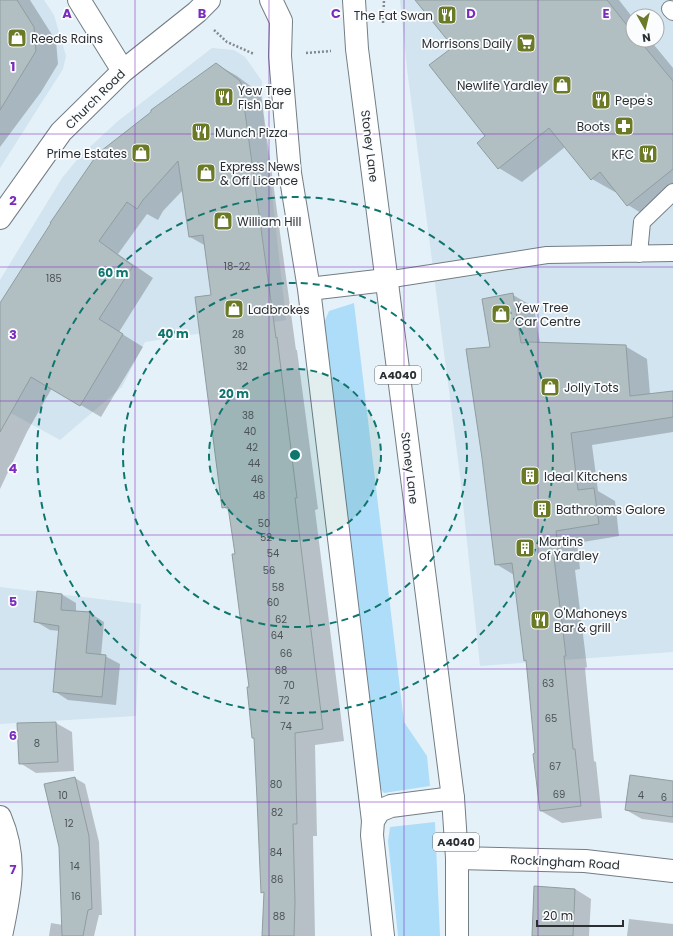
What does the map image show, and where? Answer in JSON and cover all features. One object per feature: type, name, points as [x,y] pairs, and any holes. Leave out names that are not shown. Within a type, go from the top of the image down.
[{"type":"street","points":[[79,0],[123,71]]},
{"type":"street","name":"Church Road","points":[[0,218],[62,132],[123,71],[197,12],[209,0]]},
{"type":"street","points":[[271,0],[281,21],[280,56],[290,173],[309,289],[373,821],[372,835],[383,936]]},
{"type":"street","name":"Stoney Lane","points":[[354,0],[358,56],[453,798],[457,858],[457,936]]},
{"type":"street","points":[[309,289],[386,280]]},
{"type":"street","points":[[373,821],[379,811],[391,806],[453,798]]},
{"type":"street","points":[[0,817],[11,853],[11,888],[1,936]]},
{"type":"street","name":"Rockingham Road","points":[[457,858],[585,861],[673,871]]},
{"type":"lane","points":[[639,254],[642,222],[673,192]]},
{"type":"lane","points":[[386,280],[547,255],[673,253]]},
{"type":"shaded area","points":[[0,0],[44,0],[54,15],[66,56],[63,69],[0,168]]},
{"type":"shaded area","points":[[400,0],[673,0],[673,652],[480,666],[460,475],[407,69]]},
{"type":"shaded area","points":[[212,48],[234,50],[245,57],[262,81],[263,112],[286,320],[145,342],[122,387],[60,440],[0,407],[0,280],[62,178],[80,156],[118,121]]},
{"type":"shaded area","points":[[354,303],[404,722],[427,756],[430,786],[384,793],[376,783],[323,325],[329,311]]},
{"type":"shaded area","points":[[0,587],[141,604],[136,716],[0,724]]},
{"type":"shaded area","points":[[435,822],[440,936],[398,936],[388,841],[390,827]]},
{"type":"building","points":[[0,0],[17,0],[34,27],[36,51],[0,110]]},
{"type":"building","points":[[415,0],[607,0],[625,23],[625,48],[646,48],[673,81],[673,169],[627,206],[600,172],[591,180],[549,128],[498,169],[477,143],[485,136],[429,65],[453,47]]},
{"type":"building","points":[[216,63],[241,83],[276,338],[277,337],[323,729],[295,733],[297,824],[293,824],[295,902],[294,936],[262,936],[264,892],[261,893],[254,738],[252,738],[247,687],[249,687],[232,554],[235,554],[228,507],[222,508],[195,297],[211,295],[203,235],[189,237],[178,161],[143,200],[137,209],[127,202],[99,241],[133,266],[99,319],[123,334],[80,406],[31,377],[0,432],[0,303],[50,223],[101,151],[151,112],[151,110]]},
{"type":"building","points":[[513,293],[521,343],[626,345],[630,396],[673,391],[673,417],[571,433],[578,490],[594,488],[599,524],[556,531],[559,557],[554,558],[566,656],[564,656],[573,749],[575,749],[581,806],[540,811],[533,754],[535,753],[526,660],[524,661],[512,563],[495,565],[482,458],[466,349],[490,347],[482,299]]},
{"type":"building","points":[[37,591],[62,594],[61,610],[90,612],[86,653],[106,655],[102,697],[53,692],[59,626],[34,622]]},
{"type":"building","points":[[56,722],[58,762],[19,764],[17,723]]},
{"type":"building","points":[[630,775],[673,781],[673,817],[625,810]]},
{"type":"building","points":[[75,777],[89,836],[92,909],[88,910],[83,936],[62,936],[59,847],[44,784]]},
{"type":"building","points":[[534,886],[575,889],[573,936],[532,936]]},
{"type":"place","name":"The Fat Swan","points":[[447,15]]},
{"type":"place","name":"Reeds Rains","points":[[17,38]]},
{"type":"place","name":"Morrisons Daily","points":[[526,43]]},
{"type":"place","name":"Newlife Yardley","points":[[562,85]]},
{"type":"place","name":"Yew Tree Fish Bar","points":[[224,97]]},
{"type":"place","name":"Pepe's","points":[[601,100]]},
{"type":"place","name":"Boots","points":[[624,126]]},
{"type":"place","name":"Munch Pizza","points":[[201,132]]},
{"type":"place","name":"Prime Estates","points":[[141,153]]},
{"type":"place","name":"KFC","points":[[648,154]]},
{"type":"place","name":"Express News & Off Licence","points":[[206,173]]},
{"type":"place","name":"William Hill","points":[[223,221]]},
{"type":"place","name":"Ladbrokes","points":[[234,309]]},
{"type":"place","name":"Yew Tree Car Centre","points":[[501,314]]},
{"type":"place","name":"Jolly Tots","points":[[550,387]]},
{"type":"place","name":"Ideal Kitchens","points":[[530,476]]},
{"type":"place","name":"Bathrooms Galore","points":[[542,509]]},
{"type":"place","name":"Martins of Yardley","points":[[525,548]]},
{"type":"place","name":"O'Mahoneys Bar & grill","points":[[540,620]]}]
